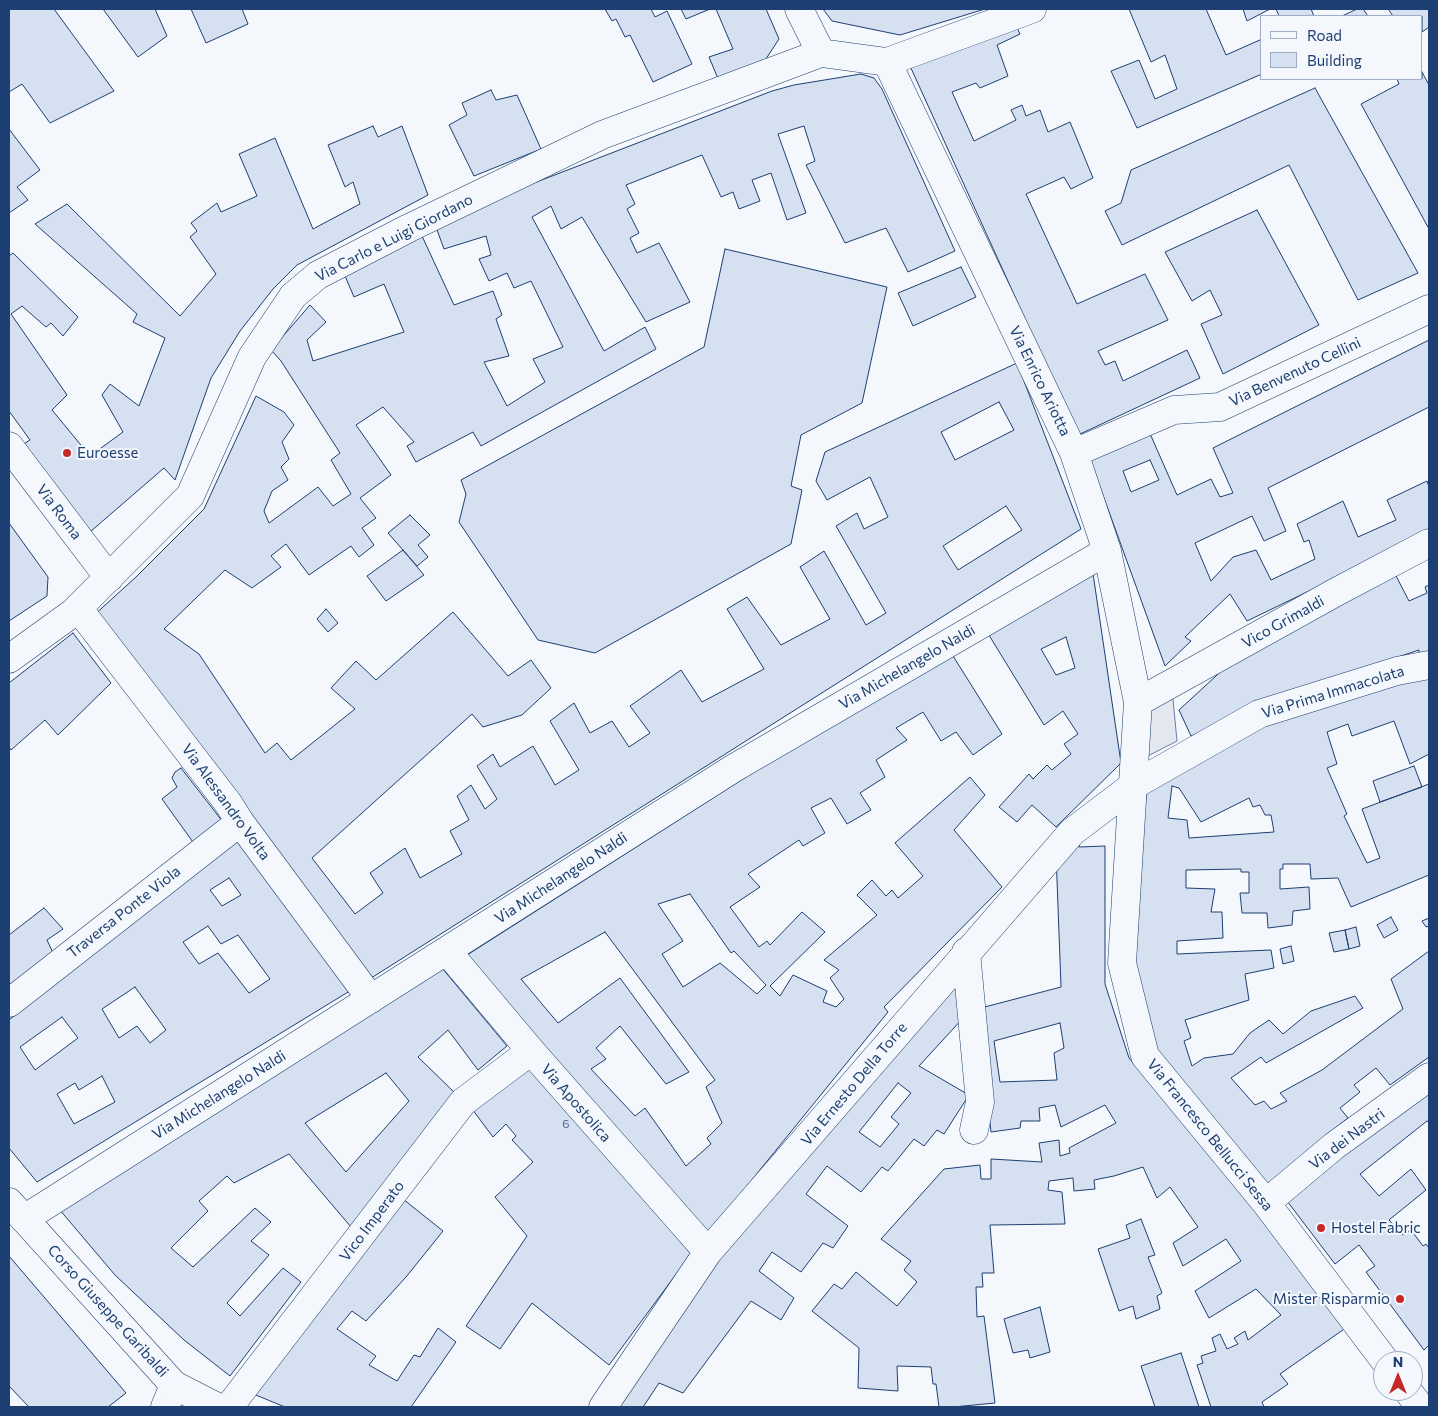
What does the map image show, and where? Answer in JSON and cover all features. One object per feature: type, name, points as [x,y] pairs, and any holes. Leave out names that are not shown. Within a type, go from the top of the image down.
[{"type":"street","points":[[799,9],[822,53],[887,62],[1032,9]]},
{"type":"street","name":"Via Carlo e Luigi Giordano","points":[[9,659],[74,612],[190,496],[252,357],[293,296],[318,275],[602,135],[822,53]]},
{"type":"street","name":"Via Enrico Ariotta","points":[[887,62],[1074,453],[1107,551],[1138,702],[1134,785]]},
{"type":"street","name":"Via Benvenuto Cellini","points":[[1074,453],[1174,410],[1220,407],[1429,309]]},
{"type":"street","name":"Via Roma","points":[[9,446],[109,578]]},
{"type":"street","name":"Vico Grimaldi","points":[[1138,702],[1338,591],[1429,543]]},
{"type":"street","name":"Via Michelangelo Naldi","points":[[16,1210],[371,999],[734,768],[1107,551]]},
{"type":"street","name":"Via Alessandro Volta","points":[[78,608],[228,803],[240,822],[371,999]]},
{"type":"street","name":"Via Prima Immacolata","points":[[1134,785],[1259,714],[1397,671],[1429,665]]},
{"type":"street","name":"Via Ernesto Della Torre","points":[[603,1407],[708,1252],[792,1157],[966,952],[1072,832],[1134,785]]},
{"type":"street","name":"Via Francesco Bellucci Sessa","points":[[1134,785],[1122,963],[1145,1056],[1266,1204],[1377,1351]]},
{"type":"street","name":"Traversa Ponte Viola","points":[[9,1003],[240,822]]},
{"type":"street","name":"Via Apostolica","points":[[447,951],[531,1051],[708,1252]]},
{"type":"street","points":[[966,952],[980,1102],[974,1130]]},
{"type":"street","name":"Vico Imperato","points":[[229,1407],[463,1102],[531,1051]]},
{"type":"street","name":"Via dei Nastri","points":[[1266,1204],[1334,1146],[1429,1078]]},
{"type":"street","name":"Corso Giuseppe Garibaldi","points":[[16,1210],[170,1396],[217,1407]]},
{"type":"shaded area","points":[[1172,689],[1177,741],[1144,758],[1138,702]]},
{"type":"building","points":[[9,9],[54,9],[114,91],[50,123],[22,84],[9,92]]},
{"type":"building","points":[[103,9],[155,9],[167,36],[138,57]]},
{"type":"building","points":[[191,9],[242,9],[248,24],[206,43]]},
{"type":"building","points":[[605,9],[651,9],[655,17],[667,11],[692,64],[653,82],[630,35],[625,37],[616,19],[612,21]]},
{"type":"building","points":[[681,9],[710,9],[686,19]]},
{"type":"building","points":[[716,9],[766,9],[779,39],[762,65],[719,81],[709,57],[733,49]]},
{"type":"building","points":[[823,9],[985,9],[900,35],[832,21]]},
{"type":"building","points":[[1129,9],[1206,9],[1226,55],[1260,40],[1260,75],[1137,128],[1111,71],[1139,60],[1155,99],[1177,89],[1165,55],[1151,62]]},
{"type":"building","points":[[1243,9],[1270,9],[1247,21]]},
{"type":"building","points":[[1276,9],[1311,9],[1314,15],[1279,15]]},
{"type":"building","points":[[1357,9],[1363,9],[1367,15],[1344,15]]},
{"type":"building","points":[[1388,9],[1429,9],[1429,27],[1423,31],[1423,15],[1392,15]]},
{"type":"building","points":[[1015,23],[1020,34],[997,45],[1008,76],[980,88],[976,83],[952,92],[974,141],[1016,120],[1011,110],[1022,105],[1026,116],[1040,110],[1048,132],[1070,122],[1093,178],[1071,189],[1064,177],[1026,194],[1077,304],[1145,274],[1168,320],[1098,351],[1105,365],[1115,361],[1123,381],[1187,350],[1200,378],[1078,435],[910,66]]},
{"type":"building","points":[[861,74],[874,78],[882,89],[955,251],[908,272],[886,228],[845,243],[806,165],[815,161],[804,126],[778,134],[806,213],[787,220],[771,173],[752,180],[760,201],[739,209],[733,192],[721,197],[702,155],[626,185],[635,204],[627,209],[639,233],[630,238],[637,253],[659,243],[690,302],[646,322],[582,217],[561,229],[551,206],[532,217],[604,351],[645,327],[656,349],[481,446],[473,432],[416,462],[407,446],[414,442],[383,407],[356,425],[391,475],[360,498],[376,518],[362,528],[374,545],[359,557],[351,546],[309,575],[286,544],[271,556],[281,567],[252,588],[225,570],[164,629],[199,654],[265,753],[277,743],[291,760],[355,709],[331,688],[356,661],[376,680],[453,612],[508,676],[531,660],[551,688],[522,715],[483,727],[472,714],[312,858],[355,914],[383,893],[370,873],[405,848],[420,878],[462,854],[450,831],[469,820],[457,796],[471,785],[485,809],[497,799],[477,766],[493,754],[500,767],[533,746],[555,785],[579,770],[550,721],[574,703],[590,733],[612,721],[629,747],[650,733],[630,706],[681,670],[702,702],[764,669],[727,609],[747,597],[781,645],[830,619],[800,567],[824,551],[866,625],[886,613],[836,526],[857,513],[864,529],[888,517],[870,477],[827,500],[816,481],[825,452],[1017,363],[1081,529],[368,980],[92,617],[136,577],[204,509],[256,396],[284,412],[294,425],[282,442],[289,459],[281,467],[288,480],[272,491],[264,511],[269,523],[318,487],[333,506],[351,494],[331,460],[340,453],[281,361],[271,350],[310,305],[326,322],[307,340],[313,361],[404,332],[384,284],[354,297],[345,276],[422,236],[454,305],[493,291],[502,315],[496,319],[509,356],[484,362],[507,406],[545,382],[533,359],[563,347],[531,281],[514,288],[507,273],[489,281],[479,259],[491,255],[486,236],[444,249],[436,227],[521,188],[772,91],[794,85]],"holes":[[[999,402],[1014,430],[955,460],[941,432]],[[1006,506],[1022,530],[958,570],[943,546]]]},
{"type":"building","points":[[1423,74],[1429,85],[1429,229],[1361,104],[1399,84],[1397,80],[1423,80]]},
{"type":"building","points":[[1315,88],[1418,273],[1358,300],[1289,165],[1122,245],[1105,211],[1121,203],[1131,170]]},
{"type":"building","points":[[491,90],[496,100],[517,95],[541,149],[474,176],[449,125],[467,115],[462,103]]},
{"type":"building","points":[[373,126],[378,137],[402,126],[428,195],[297,265],[273,289],[240,331],[211,378],[175,480],[164,468],[90,532],[22,445],[30,440],[9,411],[9,256],[13,253],[78,317],[63,336],[51,323],[46,327],[22,306],[11,314],[67,395],[52,410],[90,456],[123,432],[102,395],[110,384],[139,406],[165,338],[133,322],[137,314],[35,224],[67,204],[180,316],[216,274],[190,237],[197,231],[191,223],[217,203],[221,212],[257,196],[239,154],[275,138],[313,229],[360,204],[353,182],[345,187],[328,145]]},
{"type":"building","points":[[9,129],[40,170],[17,187],[28,200],[9,213]]},
{"type":"building","points":[[1257,210],[1319,325],[1223,374],[1201,324],[1222,315],[1210,290],[1192,301],[1165,252]]},
{"type":"building","points":[[725,249],[887,287],[862,403],[801,435],[791,486],[802,490],[791,544],[595,653],[538,640],[459,522],[466,494],[461,480],[704,347]]},
{"type":"building","points":[[961,267],[976,297],[913,326],[898,293]]},
{"type":"building","points":[[1429,340],[1429,407],[1268,488],[1286,531],[1264,541],[1252,516],[1195,543],[1211,581],[1233,557],[1256,550],[1271,580],[1315,559],[1309,540],[1304,542],[1297,524],[1343,501],[1358,537],[1396,520],[1387,500],[1427,481],[1429,487],[1429,533],[1247,621],[1230,594],[1185,637],[1191,641],[1165,666],[1088,454],[1148,429],[1177,495],[1211,479],[1220,497],[1233,493],[1213,448]],"holes":[[[1150,460],[1159,480],[1131,492],[1123,471]]]},
{"type":"building","points":[[410,515],[430,535],[418,545],[428,557],[417,566],[388,533]]},
{"type":"building","points":[[9,523],[48,577],[47,596],[9,621]]},
{"type":"building","points":[[403,550],[424,575],[386,601],[367,576]]},
{"type":"building","points":[[1091,560],[1121,763],[1056,827],[1032,805],[1017,822],[999,807],[1029,774],[1033,779],[1047,765],[1052,770],[1071,754],[1064,744],[1078,734],[1063,711],[1044,725],[984,627]],"holes":[[[1066,637],[1075,668],[1056,675],[1041,649]]]},
{"type":"building","points":[[1393,570],[1409,601],[1427,593],[1425,587],[1429,585],[1429,654],[1419,655],[1419,650],[1313,685],[1191,736],[1179,710],[1266,630]]},
{"type":"building","points":[[326,609],[338,623],[328,632],[317,619]]},
{"type":"building","points":[[73,633],[111,683],[58,735],[45,720],[11,750],[9,747],[9,683]]},
{"type":"building","points":[[948,648],[1002,734],[973,755],[956,732],[941,741],[923,712],[896,728],[907,740],[876,760],[885,777],[860,793],[871,810],[847,824],[831,798],[811,808],[825,833],[803,846],[799,840],[748,874],[760,887],[730,907],[759,947],[767,941],[770,945],[802,912],[825,932],[770,986],[780,996],[793,975],[827,991],[823,1002],[836,1007],[844,999],[830,978],[839,970],[824,960],[877,915],[857,895],[872,880],[886,896],[892,890],[898,898],[923,876],[895,843],[970,777],[985,795],[954,830],[1002,887],[884,1007],[888,1012],[708,1234],[464,957]],"holes":[[[690,894],[731,953],[734,951],[766,985],[757,994],[720,963],[683,987],[662,954],[683,941],[658,904]],[[605,932],[715,1080],[706,1087],[722,1123],[707,1138],[711,1144],[686,1166],[645,1108],[635,1116],[591,1069],[606,1059],[596,1048],[620,1026],[666,1084],[689,1072],[620,978],[558,1023],[521,979]]]},
{"type":"building","points":[[1429,672],[1429,754],[1410,764],[1394,721],[1352,736],[1348,724],[1327,732],[1337,764],[1327,768],[1347,814],[1344,816],[1367,863],[1380,858],[1362,809],[1429,784],[1429,875],[1351,907],[1338,878],[1311,879],[1310,864],[1283,864],[1283,869],[1280,869],[1280,889],[1309,887],[1310,909],[1293,911],[1292,925],[1268,928],[1267,913],[1242,913],[1240,893],[1249,893],[1249,872],[1241,872],[1241,869],[1186,870],[1186,888],[1215,889],[1211,912],[1222,912],[1223,938],[1177,941],[1177,954],[1271,950],[1274,968],[1245,974],[1249,1000],[1185,1020],[1191,1038],[1184,1041],[1192,1066],[1204,1058],[1233,1054],[1250,1033],[1269,1020],[1283,1034],[1311,1011],[1355,996],[1363,1008],[1266,1063],[1261,1057],[1231,1078],[1255,1105],[1264,1101],[1271,1109],[1287,1101],[1280,1093],[1322,1070],[1403,1009],[1391,979],[1429,951],[1429,1057],[1390,1085],[1376,1068],[1354,1085],[1360,1092],[1340,1108],[1348,1118],[1310,1148],[1264,1191],[1150,1047],[1133,991],[1140,840],[1149,778],[1252,726]],"holes":[[[1172,786],[1179,788],[1201,822],[1249,798],[1253,807],[1260,805],[1265,815],[1271,815],[1274,832],[1189,838],[1187,820],[1168,818]]]},
{"type":"building","points":[[1414,766],[1422,787],[1380,802],[1373,781]]},
{"type":"building","points":[[181,768],[353,989],[37,1182],[9,1148],[9,1020],[208,863],[162,799],[177,787],[172,778],[175,772]],"holes":[[[229,878],[241,895],[222,906],[210,890]],[[208,926],[221,944],[238,935],[270,979],[249,993],[218,953],[199,964],[183,942]],[[135,987],[166,1030],[150,1043],[137,1026],[119,1038],[102,1009]],[[62,1017],[78,1038],[35,1070],[20,1047]],[[102,1076],[115,1102],[74,1124],[57,1094],[75,1083],[79,1090]]]},
{"type":"building","points":[[1080,836],[1079,847],[1105,846],[1105,984],[1129,1058],[1264,1213],[1338,1310],[1373,1363],[1373,1401],[1399,1401],[1403,1407],[1211,1407],[1197,1365],[1203,1363],[1201,1356],[1216,1351],[1212,1338],[1220,1334],[1227,1349],[1238,1344],[1234,1338],[1245,1331],[1248,1340],[1281,1315],[1256,1289],[1209,1318],[1195,1291],[1241,1261],[1226,1239],[1183,1266],[1173,1243],[1198,1227],[1170,1187],[1157,1198],[1143,1167],[1094,1180],[1095,1189],[1074,1191],[1073,1178],[1049,1181],[1048,1190],[1062,1192],[1065,1224],[990,1225],[994,1273],[982,1273],[983,1287],[976,1287],[977,1317],[984,1316],[995,1403],[939,1407],[936,1384],[933,1384],[931,1367],[897,1366],[898,1391],[858,1388],[859,1348],[812,1311],[834,1284],[842,1289],[856,1272],[897,1306],[917,1282],[904,1270],[911,1261],[881,1239],[944,1169],[980,1165],[981,1179],[991,1179],[991,1159],[1042,1162],[1039,1143],[1059,1140],[1060,1156],[1070,1153],[1069,1148],[1116,1123],[1105,1105],[1061,1127],[1055,1105],[1039,1108],[1040,1121],[1021,1121],[1020,1128],[991,1132],[977,1009],[1061,987],[1056,853]],"holes":[[[1060,1023],[1064,1048],[1054,1053],[1057,1080],[1000,1082],[994,1041]]]},
{"type":"building","points":[[44,908],[63,929],[47,940],[54,955],[9,990],[9,935]]},
{"type":"building","points":[[1391,917],[1398,930],[1384,938],[1377,925]]},
{"type":"building","points":[[1429,918],[1429,926],[1426,927],[1422,921]]},
{"type":"building","points":[[1356,927],[1360,946],[1349,949],[1345,930]]},
{"type":"building","points":[[1345,930],[1349,949],[1334,952],[1329,933]]},
{"type":"building","points":[[1291,946],[1294,961],[1283,964],[1280,949]]},
{"type":"building","points":[[442,968],[507,1046],[478,1070],[448,1030],[418,1057],[455,1093],[351,1227],[289,1154],[234,1183],[227,1176],[199,1201],[208,1211],[171,1248],[193,1267],[255,1208],[271,1222],[251,1241],[269,1255],[227,1303],[240,1316],[283,1268],[301,1282],[230,1376],[184,1340],[115,1275],[59,1209]],"holes":[[[386,1073],[409,1101],[346,1172],[305,1123]]]},
{"type":"building","points":[[957,976],[964,1017],[919,1066],[969,1095],[944,1134],[937,1130],[924,1146],[914,1139],[888,1171],[882,1167],[861,1192],[827,1166],[806,1194],[848,1226],[833,1248],[823,1243],[801,1272],[772,1252],[759,1271],[794,1298],[781,1320],[751,1301],[683,1393],[659,1383],[643,1407],[612,1407],[706,1275]],"holes":[[[898,1083],[911,1093],[891,1117],[899,1124],[880,1147],[859,1132]]]},
{"type":"building","points":[[527,1061],[691,1254],[609,1365],[532,1303],[500,1349],[466,1326],[527,1236],[495,1197],[533,1162],[512,1140],[516,1136],[506,1124],[493,1137],[472,1109]]},
{"type":"building","points":[[1429,1085],[1429,1122],[1427,1121],[1360,1174],[1379,1196],[1411,1169],[1426,1190],[1389,1220],[1403,1235],[1411,1230],[1423,1246],[1426,1244],[1429,1248],[1429,1348],[1428,1346],[1424,1350],[1366,1272],[1375,1266],[1359,1245],[1335,1264],[1284,1197]]},
{"type":"building","points":[[398,1195],[443,1231],[406,1277],[366,1321],[352,1311],[337,1329],[376,1356],[369,1365],[397,1381],[414,1355],[420,1357],[438,1328],[456,1342],[411,1407],[285,1407],[246,1391]]},
{"type":"building","points":[[1141,1219],[1155,1255],[1148,1257],[1162,1293],[1157,1296],[1160,1309],[1136,1319],[1133,1306],[1119,1311],[1098,1249],[1130,1238],[1126,1225]]},
{"type":"building","points":[[9,1256],[126,1393],[108,1407],[29,1407],[9,1386]]},
{"type":"building","points":[[1040,1307],[1050,1352],[1030,1358],[1028,1350],[1013,1353],[1004,1319]]},
{"type":"building","points":[[1350,1325],[1373,1356],[1373,1401],[1406,1401],[1410,1407],[1264,1407],[1262,1402],[1288,1384],[1280,1374]]},
{"type":"building","points":[[1181,1353],[1199,1407],[1155,1407],[1141,1366]]},
{"type":"place","name":"Euroesse","points":[[67,453]]},
{"type":"place","name":"Hostel Fabric","points":[[1321,1228]]},
{"type":"place","name":"Mister Risparmio","points":[[1400,1299]]}]
